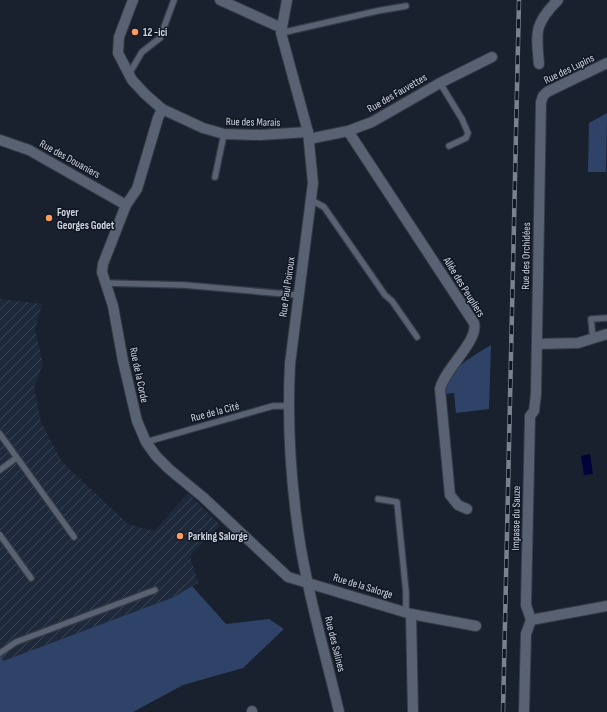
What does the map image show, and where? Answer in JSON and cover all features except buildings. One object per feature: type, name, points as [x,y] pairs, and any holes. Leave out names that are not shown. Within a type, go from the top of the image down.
[{"type":"street","name":"Rue des Marais","points":[[133,0],[118,42],[118,53],[129,74],[145,94],[162,109],[203,128],[224,134],[309,135]]},
{"type":"street","points":[[220,0],[275,25],[281,30]]},
{"type":"street","name":"Rue Paul Poiroux","points":[[287,0],[281,30],[309,135],[313,183],[290,364],[289,406],[294,501],[308,582]]},
{"type":"street","points":[[539,64],[537,30],[540,22],[558,0]]},
{"type":"street","name":"Rue des Fauvettes","points":[[309,135],[348,131],[394,110],[440,82],[492,56]]},
{"type":"street","name":"Rue des Lupins","points":[[543,96],[607,63]]},
{"type":"street","name":"Rue des Orchidées","points":[[530,416],[535,406],[540,102],[543,96]]},
{"type":"street","name":"Rue de la Corde","points":[[162,109],[137,189],[126,205],[103,264],[102,272],[113,306],[123,361],[137,421],[146,442],[168,469],[204,498],[288,577],[308,582]]},
{"type":"street","name":"Allée des Peupliers","points":[[348,131],[476,327],[473,337],[445,374],[440,389],[450,495],[458,505],[467,509]]},
{"type":"street","name":"Rue des Douaniers","points":[[0,140],[29,150],[126,205]]},
{"type":"street","points":[[537,344],[578,343],[607,334]]},
{"type":"street","name":"Impasse du Sauze","points":[[530,416],[526,604],[531,620]]},
{"type":"street","name":"Rue de la Salorge","points":[[308,582],[408,613],[476,626]]},
{"type":"street","name":"Rue des Salines","points":[[308,582],[339,712]]},
{"type":"street","points":[[524,712],[526,634],[531,620],[607,606]]},
{"type":"street","points":[[408,613],[413,712]]},
{"type":"lane","points":[[129,74],[142,52],[160,38],[174,0]]},
{"type":"lane","points":[[281,30],[377,10],[406,6]]},
{"type":"lane","points":[[440,82],[468,133],[466,138],[449,146]]},
{"type":"lane","points":[[215,177],[224,134]]},
{"type":"lane","points":[[311,200],[324,207],[417,337]]},
{"type":"lane","points":[[105,283],[184,286],[298,295]]},
{"type":"lane","points":[[593,339],[591,319],[607,318]]},
{"type":"lane","name":"Rue de la Cité","points":[[146,442],[273,406],[289,406]]},
{"type":"lane","points":[[0,434],[74,537]]},
{"type":"lane","points":[[0,470],[16,458]]},
{"type":"lane","points":[[378,499],[397,502],[408,613]]},
{"type":"lane","points":[[0,535],[31,578]]},
{"type":"lane","points":[[0,653],[16,642],[155,590]]},
{"type":"shaded area","points":[[607,113],[606,172],[588,172],[589,123]]},
{"type":"shaded area","points":[[0,299],[42,304],[35,330],[43,364],[34,387],[41,422],[62,462],[128,524],[154,531],[188,493],[220,525],[190,556],[198,583],[174,597],[3,661],[0,649]]},
{"type":"shaded area","points":[[491,345],[489,409],[456,413],[454,393],[445,394],[446,385],[450,377],[468,359]]},
{"type":"shaded area","points":[[590,454],[593,474],[584,475],[581,456]]},
{"type":"shaded area","points":[[192,586],[226,624],[269,619],[284,629],[243,668],[183,685],[133,712],[0,712],[0,649],[3,661],[174,597]]},
{"type":"railway","points":[[503,712],[519,0]]},
{"type":"place","name":"12 -ici","points":[[135,32]]},
{"type":"place","name":"Foyer Georges Godet","points":[[49,218]]},
{"type":"place","name":"Parking Salorge","points":[[180,536]]}]
